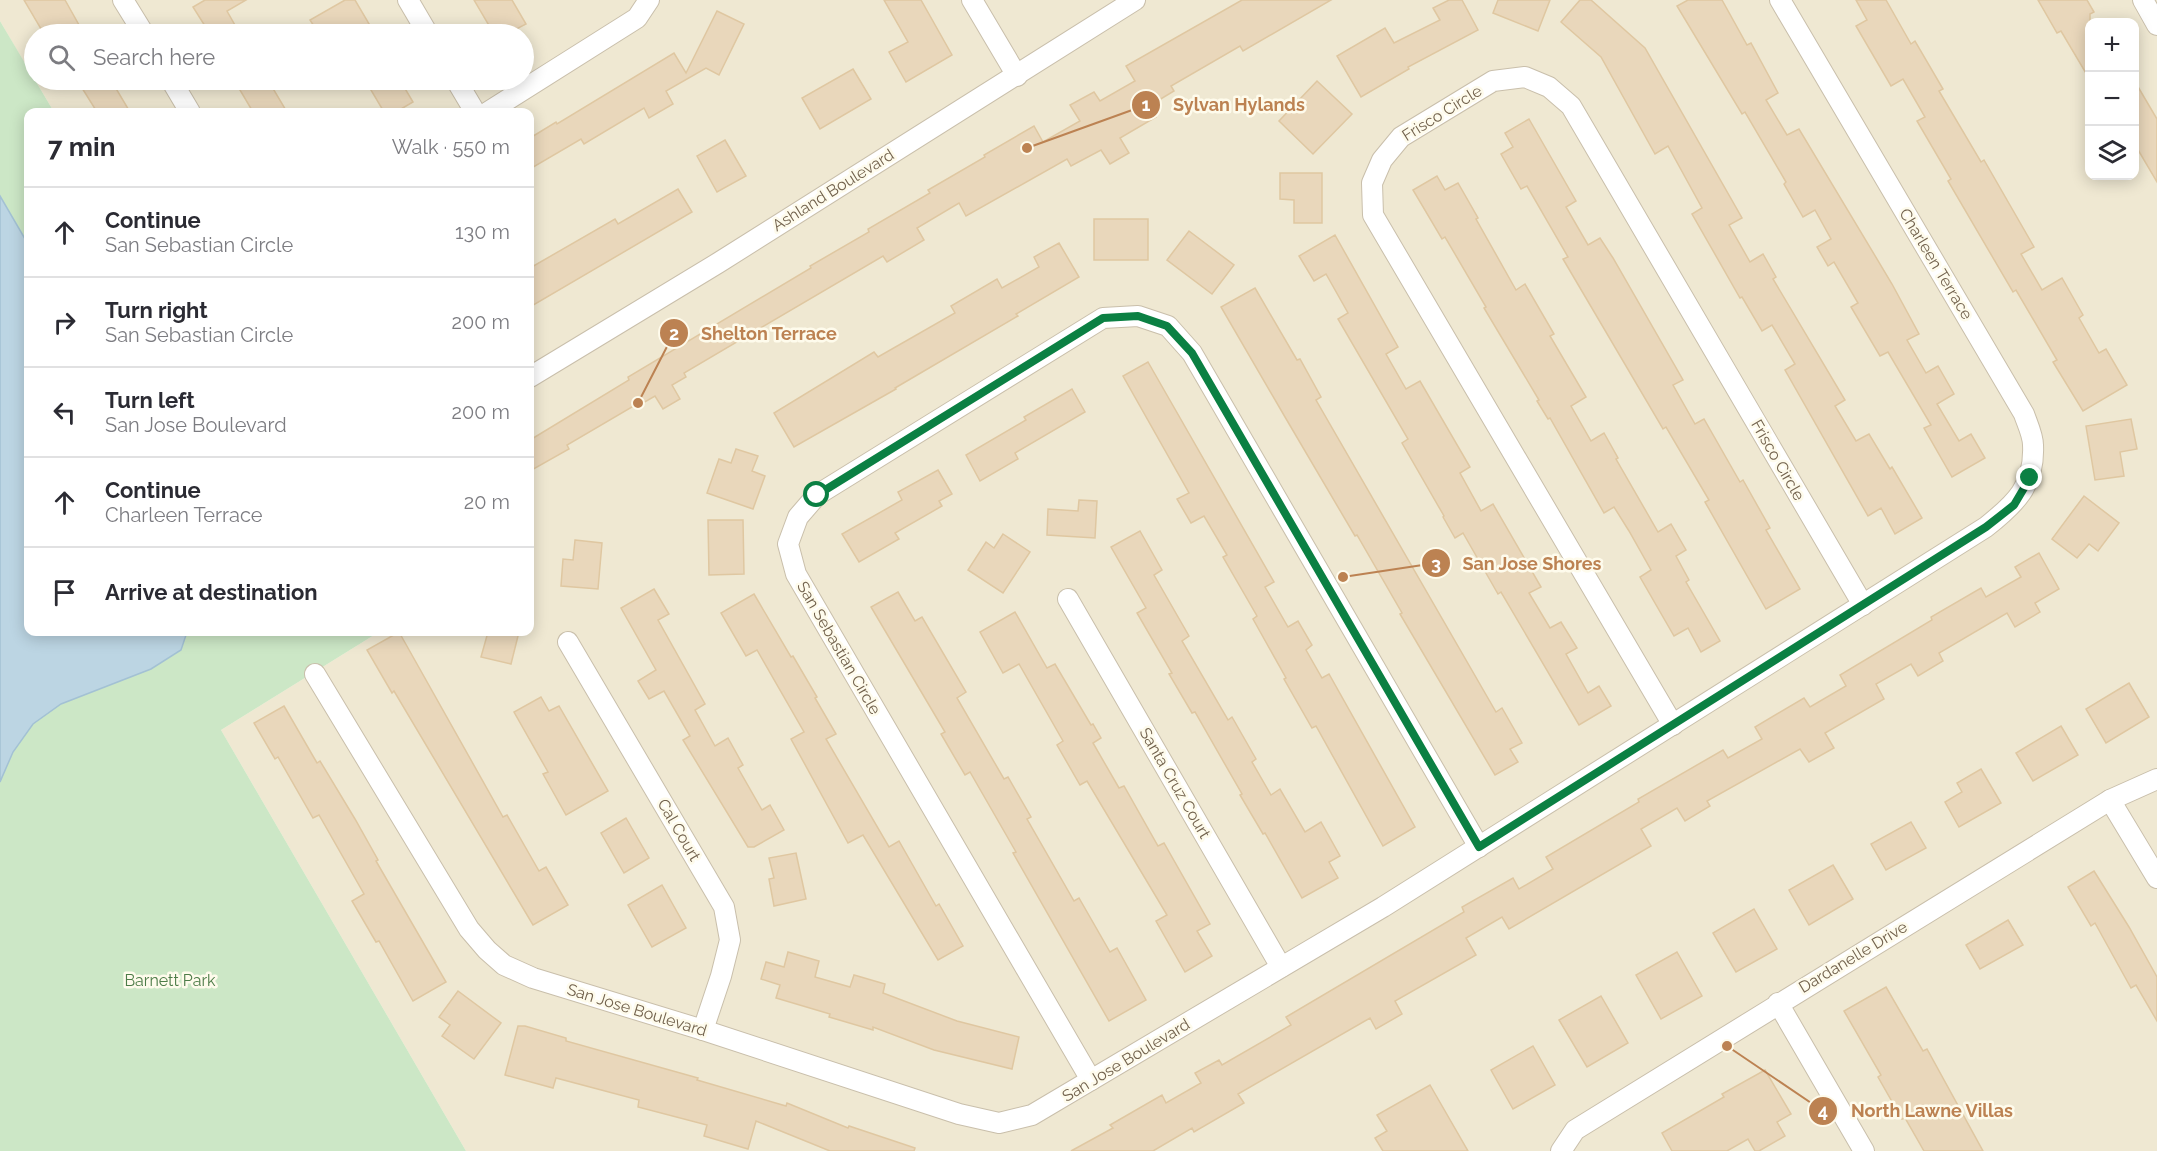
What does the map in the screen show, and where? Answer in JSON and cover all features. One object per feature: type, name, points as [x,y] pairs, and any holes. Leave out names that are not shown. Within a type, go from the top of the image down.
[{"type":"street","points":[[123,0],[138,24]]},
{"type":"street","points":[[408,0],[423,24]]},
{"type":"street","points":[[534,83],[637,18],[649,0]]},
{"type":"street","points":[[972,0],[1017,76]]},
{"type":"street","name":"Ashland Boulevard","points":[[534,375],[1017,76],[1135,0]]},
{"type":"street","name":"Charleen Terrace","points":[[1780,0],[2024,414],[2034,444],[2030,478],[2014,505],[1986,527]]},
{"type":"street","points":[[2142,0],[2157,25]]},
{"type":"street","name":"Frisco Circle","points":[[1673,725],[1372,215],[1372,183],[1382,160],[1401,137],[1493,81],[1525,77],[1549,87],[1571,106],[1863,605]]},
{"type":"street","points":[[177,90],[188,108]]},
{"type":"street","points":[[462,90],[473,108]]},
{"type":"street","points":[[494,108],[523,90]]},
{"type":"street","name":"San Sebastian Circle","points":[[1090,1080],[796,574],[788,544],[798,517],[817,495],[1103,318],[1138,316],[1167,326],[1192,353],[1479,847]]},
{"type":"street","name":"San Jose Boulevard","points":[[315,674],[469,929],[487,950],[504,964],[533,978],[703,1030],[959,1114],[999,1123],[1032,1115],[1281,967],[1479,847],[1986,527]]},
{"type":"street","name":"Santa Cruz Court","points":[[1068,599],[1281,967]]},
{"type":"street","name":"Cal Court","points":[[568,642],[724,907],[730,940],[703,1030]]},
{"type":"street","name":"Dardanelle Drive","points":[[1561,1151],[1575,1130],[2110,800],[2157,778]]},
{"type":"street","points":[[2110,800],[2157,878]]},
{"type":"street","points":[[1778,1003],[1864,1151]]},
{"type":"shaded area","points":[[0,0],[2157,0],[2157,1151],[466,1151],[221,730],[373,636],[534,636],[534,108],[52,108],[41,90],[534,90],[534,24],[24,24],[24,62],[0,21]]},
{"type":"green space","name":"Barnett Park","points":[[0,21],[24,61],[24,90],[41,90],[52,108],[24,108],[24,636],[373,636],[221,730],[466,1151],[0,1151]]},
{"type":"water","points":[[0,196],[24,237],[24,636],[186,636],[181,650],[151,669],[61,704],[33,724],[13,752],[0,782]]},
{"type":"building","points":[[24,0],[65,0],[78,24],[38,24]]},
{"type":"building","points":[[205,0],[246,0],[227,11],[234,24],[204,24],[193,7]]},
{"type":"building","points":[[345,0],[355,0],[369,24],[313,24],[310,20]]},
{"type":"building","points":[[474,0],[512,0],[526,24],[488,24]]},
{"type":"building","points":[[884,0],[921,0],[952,55],[906,82],[889,52],[908,42]]},
{"type":"building","points":[[1242,0],[1331,0],[1243,51],[1240,46],[1171,86],[1174,91],[1149,106],[1156,117],[1120,138],[1129,153],[1110,164],[1101,150],[1071,166],[1067,159],[966,216],[959,203],[917,228],[924,240],[887,262],[883,256],[684,373],[686,377],[672,385],[680,399],[663,409],[655,396],[643,403],[642,401],[567,445],[569,449],[534,469],[534,438],[629,380],[628,377],[869,232],[868,229],[930,193],[928,190],[1034,126],[1043,142],[1080,121],[1070,105],[1094,92],[1100,101],[1135,81],[1126,66]]},
{"type":"building","points":[[1449,0],[1462,0],[1478,30],[1408,67],[1409,69],[1361,97],[1337,56],[1385,28],[1394,43],[1440,20],[1433,8]]},
{"type":"building","points":[[1498,0],[1550,0],[1538,31],[1493,13]]},
{"type":"building","points":[[1580,0],[1591,0],[1645,48],[1742,218],[1729,225],[1750,262],[1763,254],[1776,277],[1773,279],[1845,400],[1835,406],[1856,441],[1869,434],[1890,469],[1892,467],[1922,518],[1895,534],[1881,508],[1868,516],[1785,370],[1795,364],[1772,325],[1762,331],[1742,297],[1740,298],[1692,214],[1702,208],[1668,146],[1655,154],[1601,57],[1561,22]]},
{"type":"building","points":[[1688,0],[1722,0],[1747,45],[1751,43],[1778,93],[1766,100],[1787,135],[1799,129],[1892,284],[1919,334],[1907,340],[1926,373],[1938,366],[1954,394],[1937,404],[1959,441],[1971,434],[1985,458],[1952,477],[1924,428],[1931,425],[1888,352],[1880,356],[1851,307],[1858,303],[1834,262],[1828,266],[1817,247],[1831,239],[1815,210],[1803,217],[1784,184],[1786,182],[1745,112],[1742,114],[1677,6]]},
{"type":"building","points":[[1856,0],[1886,0],[1911,44],[1915,41],[1943,89],[1939,91],[1981,162],[1984,160],[2034,247],[2021,254],[2042,290],[2062,278],[2083,315],[2079,318],[2099,353],[2106,349],[2127,385],[2083,411],[2053,362],[2057,360],[2016,290],[2013,292],[1948,181],[1951,179],[1917,121],[1925,117],[1903,79],[1891,86],[1856,26],[1867,20]]},
{"type":"building","points":[[2038,0],[2087,0],[2094,12],[2090,14],[2090,18],[2085,18],[2085,72],[2061,31],[2057,33]]},
{"type":"building","points":[[717,11],[744,24],[719,75],[706,68],[666,91],[673,104],[649,118],[644,108],[584,144],[581,139],[534,167],[534,136],[674,53],[686,73]]},
{"type":"building","points":[[853,69],[871,99],[820,129],[802,98]]},
{"type":"building","points":[[1317,81],[1352,114],[1313,154],[1279,121]]},
{"type":"building","points":[[2139,88],[2157,119],[2157,182],[2139,151]]},
{"type":"building","points":[[83,90],[117,90],[128,108],[94,108]]},
{"type":"building","points":[[240,90],[274,90],[285,108],[251,108]]},
{"type":"building","points":[[371,90],[406,90],[413,102],[403,108],[382,108]]},
{"type":"building","points":[[1529,119],[1576,201],[1566,207],[1588,245],[1600,238],[1613,258],[1683,380],[1673,385],[1695,424],[1704,419],[1740,482],[1743,480],[1770,528],[1766,530],[1800,589],[1766,609],[1705,502],[1709,500],[1666,427],[1663,429],[1563,259],[1568,257],[1527,186],[1521,189],[1501,154],[1513,147],[1505,133]]},
{"type":"building","points":[[725,140],[746,176],[717,192],[697,156]]},
{"type":"building","points":[[1280,173],[1322,173],[1322,223],[1294,223],[1294,200],[1280,199]]},
{"type":"building","points":[[1437,176],[1445,190],[1458,183],[1516,290],[1525,284],[1554,334],[1550,336],[1586,397],[1571,406],[1591,441],[1604,433],[1618,458],[1616,459],[1658,532],[1671,524],[1686,550],[1676,556],[1689,580],[1686,582],[1720,641],[1701,652],[1688,628],[1674,636],[1640,577],[1651,570],[1629,531],[1614,507],[1604,513],[1550,418],[1548,419],[1537,401],[1539,400],[1445,237],[1442,239],[1413,190]]},
{"type":"building","points":[[678,189],[692,212],[534,305],[534,266],[615,219],[618,224]]},
{"type":"building","points":[[1094,219],[1148,219],[1148,260],[1094,260]]},
{"type":"building","points":[[1189,231],[1234,265],[1212,294],[1167,260]]},
{"type":"building","points":[[1335,235],[1398,347],[1386,354],[1406,389],[1420,381],[1470,467],[1460,473],[1481,511],[1493,504],[1541,587],[1529,593],[1550,628],[1561,622],[1577,648],[1566,654],[1588,693],[1599,686],[1611,706],[1579,725],[1501,592],[1498,594],[1463,533],[1455,538],[1443,517],[1402,443],[1408,439],[1338,319],[1348,313],[1326,274],[1314,281],[1299,256]]},
{"type":"building","points":[[1059,243],[1079,277],[896,389],[794,447],[774,413],[874,352],[878,357],[955,313],[951,306],[997,279],[1002,288],[1039,267],[1034,257]]},
{"type":"building","points":[[1255,288],[1297,360],[1300,359],[1321,397],[1316,400],[1496,712],[1502,708],[1522,743],[1510,749],[1518,762],[1495,775],[1400,614],[1402,613],[1357,535],[1355,536],[1221,307]]},
{"type":"building","points":[[1148,362],[1274,582],[1265,587],[1288,627],[1298,621],[1312,645],[1306,650],[1322,678],[1329,674],[1415,827],[1383,846],[1316,726],[1312,728],[1284,679],[1286,678],[1253,619],[1257,616],[1223,557],[1227,555],[1204,516],[1191,523],[1177,499],[1189,493],[1123,376]]},
{"type":"building","points":[[1072,389],[1085,412],[1015,453],[1018,459],[980,481],[966,455],[1026,420],[1024,417]]},
{"type":"building","points":[[2131,419],[2137,449],[2120,452],[2124,476],[2095,480],[2086,426]]},
{"type":"building","points":[[736,449],[758,456],[752,471],[765,476],[753,509],[707,493],[719,459],[731,463]]},
{"type":"building","points":[[938,470],[952,494],[939,501],[942,506],[895,533],[899,539],[859,562],[842,534],[902,500],[898,492]]},
{"type":"building","points":[[2084,496],[2119,523],[2098,551],[2089,544],[2077,558],[2052,539]]},
{"type":"building","points":[[1079,500],[1097,501],[1095,538],[1047,535],[1048,509],[1078,511]]},
{"type":"building","points":[[708,520],[743,520],[744,574],[709,575]]},
{"type":"building","points":[[1140,531],[1162,570],[1154,575],[1189,636],[1182,641],[1228,720],[1232,717],[1256,759],[1252,762],[1271,795],[1280,789],[1305,832],[1321,822],[1340,856],[1329,862],[1338,878],[1302,898],[1265,833],[1263,834],[1240,795],[1242,794],[1195,712],[1192,713],[1169,674],[1172,673],[1137,613],[1146,608],[1111,547]]},
{"type":"building","points":[[1003,534],[1030,552],[1003,593],[968,570],[986,542],[994,548]]},
{"type":"building","points":[[575,540],[602,543],[598,589],[561,586],[563,559],[573,560]]},
{"type":"building","points":[[2039,553],[2059,589],[2035,603],[2040,612],[2015,627],[2007,613],[1939,653],[1943,661],[1918,676],[1911,664],[1876,684],[1884,699],[1825,733],[1834,748],[1809,762],[1800,749],[1707,801],[1710,806],[1685,821],[1677,808],[1641,829],[1651,846],[1509,929],[1502,917],[1466,938],[1476,955],[1395,1001],[1402,1014],[1376,1029],[1370,1018],[1238,1094],[1244,1103],[1194,1132],[1192,1128],[1153,1151],[1071,1151],[1113,1128],[1110,1125],[1162,1095],[1166,1103],[1201,1083],[1195,1073],[1219,1060],[1222,1065],[1291,1025],[1286,1017],[1464,912],[1462,907],[1513,878],[1519,889],[1553,869],[1546,857],[1639,802],[1638,799],[1723,750],[1728,758],[1762,739],[1755,727],[1804,698],[1810,707],[1846,686],[1840,675],[1981,588],[1986,597],[2021,577],[2015,567]]},
{"type":"building","points":[[654,589],[669,614],[658,620],[705,704],[695,710],[715,746],[728,738],[743,765],[738,768],[762,810],[770,805],[784,830],[754,847],[748,847],[683,740],[690,736],[664,691],[649,699],[638,681],[656,670],[621,608]]},
{"type":"building","points":[[898,592],[915,621],[922,617],[966,692],[957,698],[1004,779],[1008,777],[1031,817],[1027,819],[1074,901],[1079,898],[1110,952],[1117,948],[1146,1000],[1109,1021],[1013,853],[1016,852],[970,772],[965,775],[941,734],[945,732],[871,607]]},
{"type":"building","points":[[754,594],[817,697],[815,698],[836,734],[826,739],[889,847],[899,841],[936,906],[939,904],[963,946],[938,960],[863,835],[848,843],[791,739],[804,732],[757,650],[746,656],[721,613]]},
{"type":"building","points":[[1015,612],[1047,668],[1055,664],[1091,725],[1093,724],[1101,738],[1093,743],[1119,788],[1124,786],[1158,846],[1164,843],[1210,924],[1197,931],[1212,956],[1185,972],[1156,921],[1167,915],[1087,781],[1080,785],[1057,745],[1063,741],[1019,664],[1003,673],[980,632]]},
{"type":"building","points":[[392,636],[401,636],[503,817],[507,815],[539,871],[546,867],[568,905],[533,925],[394,691],[392,693],[367,650]]},
{"type":"building","points":[[487,636],[518,636],[511,664],[481,657]]},
{"type":"building","points":[[2129,683],[2149,717],[2106,743],[2086,709]]},
{"type":"building","points":[[541,697],[549,711],[559,706],[608,791],[566,815],[543,774],[548,772],[514,712]]},
{"type":"building","points":[[284,706],[317,763],[320,761],[355,819],[378,860],[376,861],[446,982],[413,1001],[379,941],[376,942],[352,901],[364,894],[319,815],[313,818],[278,757],[275,759],[254,723]]},
{"type":"building","points":[[2061,726],[2078,755],[2033,781],[2016,753]]},
{"type":"building","points":[[1981,769],[2001,803],[1959,827],[1945,802],[1962,792],[1957,783]]},
{"type":"building","points":[[626,818],[649,858],[624,873],[601,833]]},
{"type":"building","points":[[1911,822],[1926,848],[1886,870],[1871,844]]},
{"type":"building","points":[[796,853],[806,899],[774,906],[769,879],[774,878],[769,858]]},
{"type":"building","points":[[1833,865],[1853,899],[1809,925],[1789,890]]},
{"type":"building","points":[[2094,871],[2157,977],[2157,1021],[2136,985],[2131,988],[2095,923],[2091,926],[2068,887]]},
{"type":"building","points":[[662,885],[686,928],[652,947],[628,905]]},
{"type":"building","points":[[1754,909],[1777,949],[1736,972],[1713,933]]},
{"type":"building","points":[[2008,920],[2023,945],[1980,969],[1966,945]]},
{"type":"building","points":[[788,952],[819,961],[815,977],[850,987],[854,975],[885,984],[883,993],[957,1021],[1019,1037],[1012,1069],[934,1050],[873,1027],[873,1030],[829,1017],[830,1014],[776,998],[780,985],[761,979],[766,962],[784,967]]},
{"type":"building","points":[[1677,952],[1702,996],[1661,1019],[1636,975]]},
{"type":"building","points":[[1886,987],[1923,1051],[1927,1049],[1983,1151],[1924,1151],[1905,1118],[1902,1119],[1878,1077],[1881,1075],[1844,1011]]},
{"type":"building","points":[[458,991],[501,1023],[474,1059],[442,1036],[450,1025],[439,1017]]},
{"type":"building","points":[[1601,996],[1628,1043],[1587,1067],[1559,1020]]},
{"type":"building","points":[[518,1026],[566,1038],[566,1041],[698,1078],[697,1080],[786,1106],[787,1103],[848,1128],[849,1126],[915,1148],[914,1151],[830,1151],[756,1121],[748,1149],[704,1136],[707,1125],[638,1107],[639,1100],[556,1078],[553,1088],[505,1075]]},
{"type":"building","points":[[1533,1046],[1555,1085],[1513,1109],[1491,1070]]},
{"type":"building","points":[[1765,1070],[1791,1114],[1777,1122],[1785,1136],[1759,1151],[1755,1151],[1748,1139],[1727,1151],[1672,1151],[1662,1133],[1724,1097],[1722,1094]]},
{"type":"building","points":[[1430,1085],[1468,1151],[1383,1151],[1375,1138],[1387,1131],[1377,1115]]},
{"type":"place","name":"Sylvan Hylands","points":[[1027,148]]},
{"type":"place","name":"Shelton Terrace","points":[[638,403]]},
{"type":"place","name":"San Jose Shores","points":[[1343,577]]},
{"type":"place","name":"North Lawne Villas","points":[[1727,1046]]},
{"type":"route","points":[[817,495],[1103,318],[1138,316],[1167,326],[1192,353],[1479,847],[1986,527],[2014,505],[2030,478]]}]
